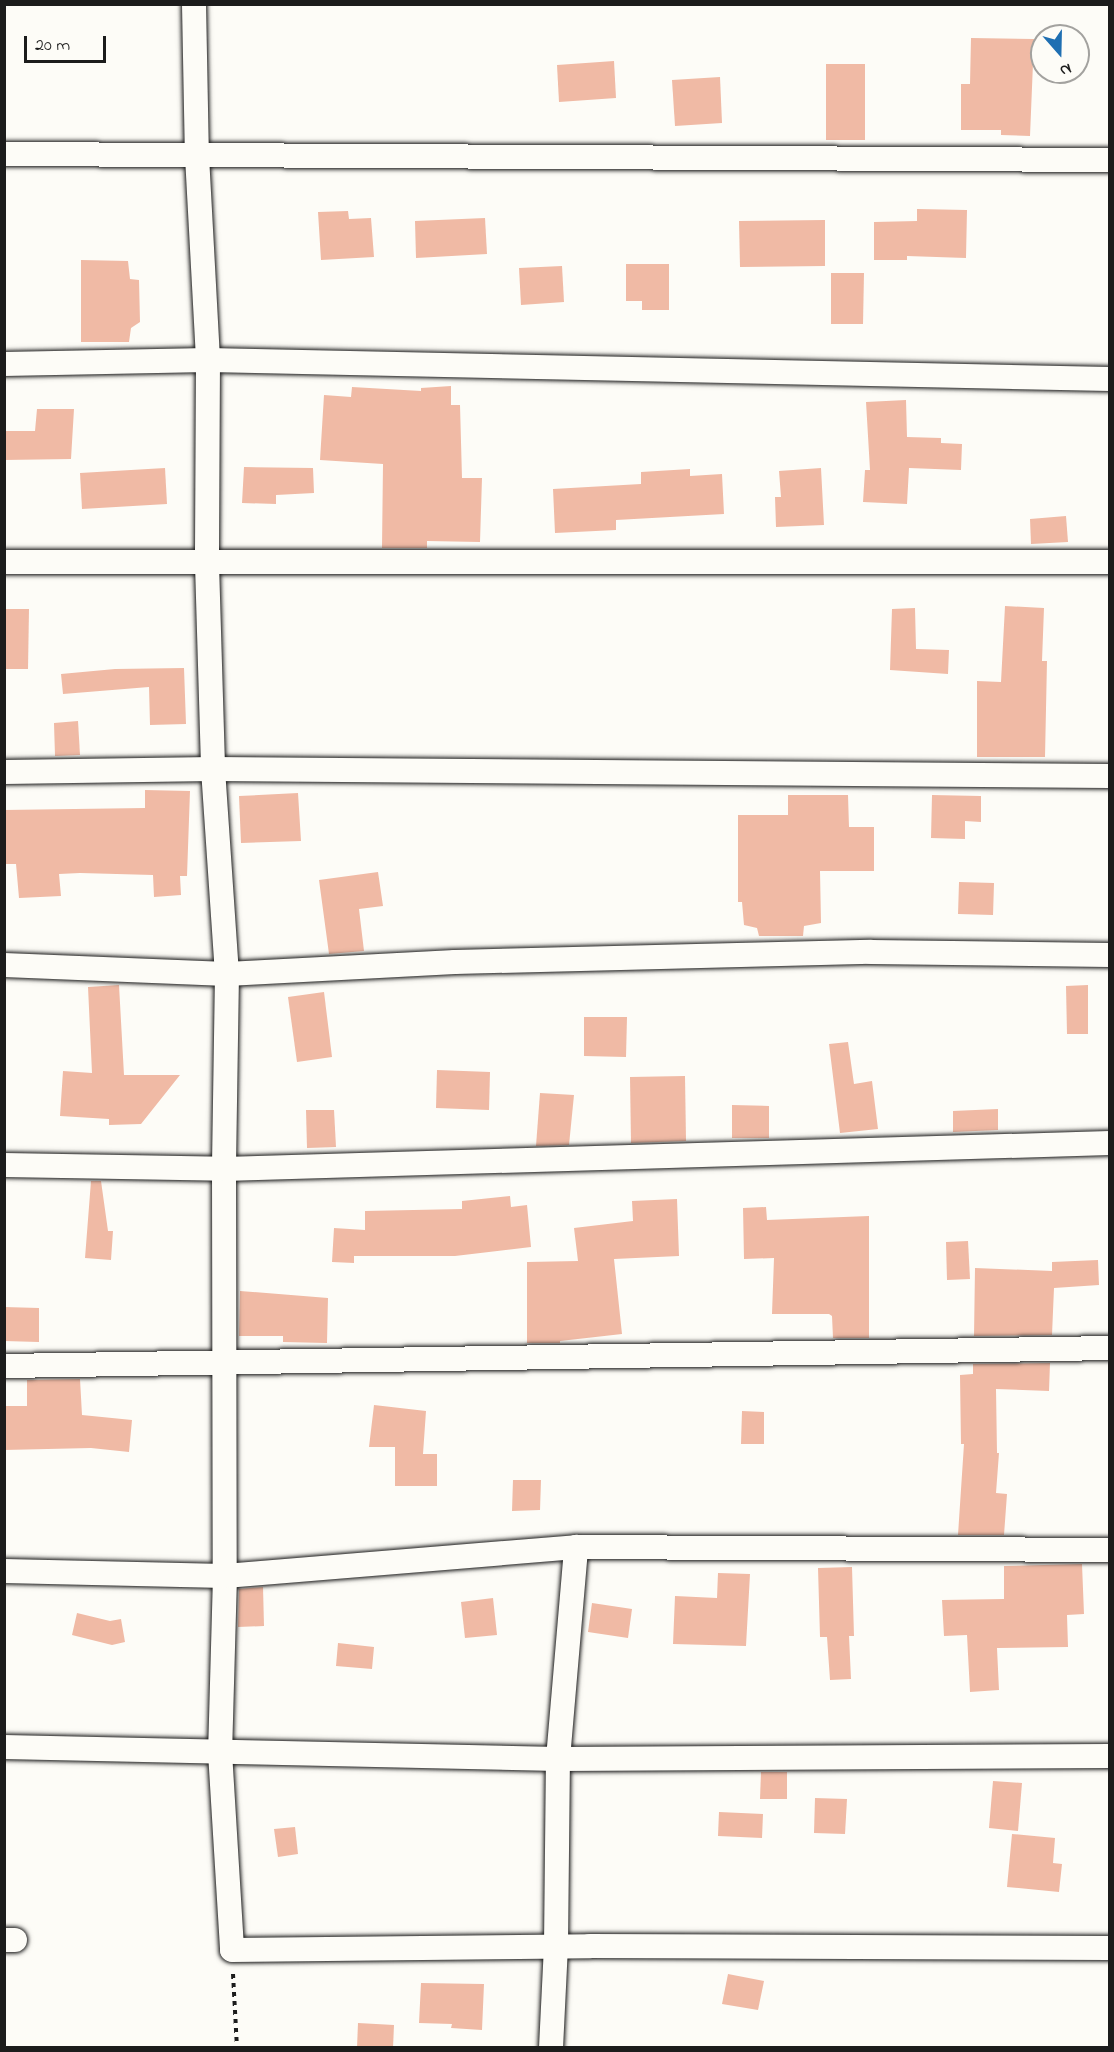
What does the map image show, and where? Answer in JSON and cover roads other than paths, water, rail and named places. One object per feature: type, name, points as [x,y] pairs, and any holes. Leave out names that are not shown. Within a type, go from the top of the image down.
[{"type":"street","points":[[194,4],[197,156],[208,360],[207,564],[213,769],[227,974],[224,1169],[225,1576],[220,1752],[232,1950],[556,1946],[1110,1948]]},
{"type":"street","points":[[4,154],[1110,160]]},
{"type":"street","points":[[4,364],[208,360],[1110,379]]},
{"type":"street","points":[[4,562],[207,564],[1110,562]]},
{"type":"street","points":[[4,772],[213,769],[1110,776]]},
{"type":"street","points":[[4,964],[227,974],[455,962],[871,952],[1110,955]]},
{"type":"street","points":[[4,1165],[224,1169],[1110,1143]]},
{"type":"street","points":[[4,1366],[1110,1348]]},
{"type":"street","points":[[551,2048],[556,1946],[558,1759],[576,1547]]},
{"type":"street","points":[[4,1571],[225,1576],[576,1547],[1110,1550]]},
{"type":"street","points":[[4,1746],[558,1759],[1110,1756]]}]
